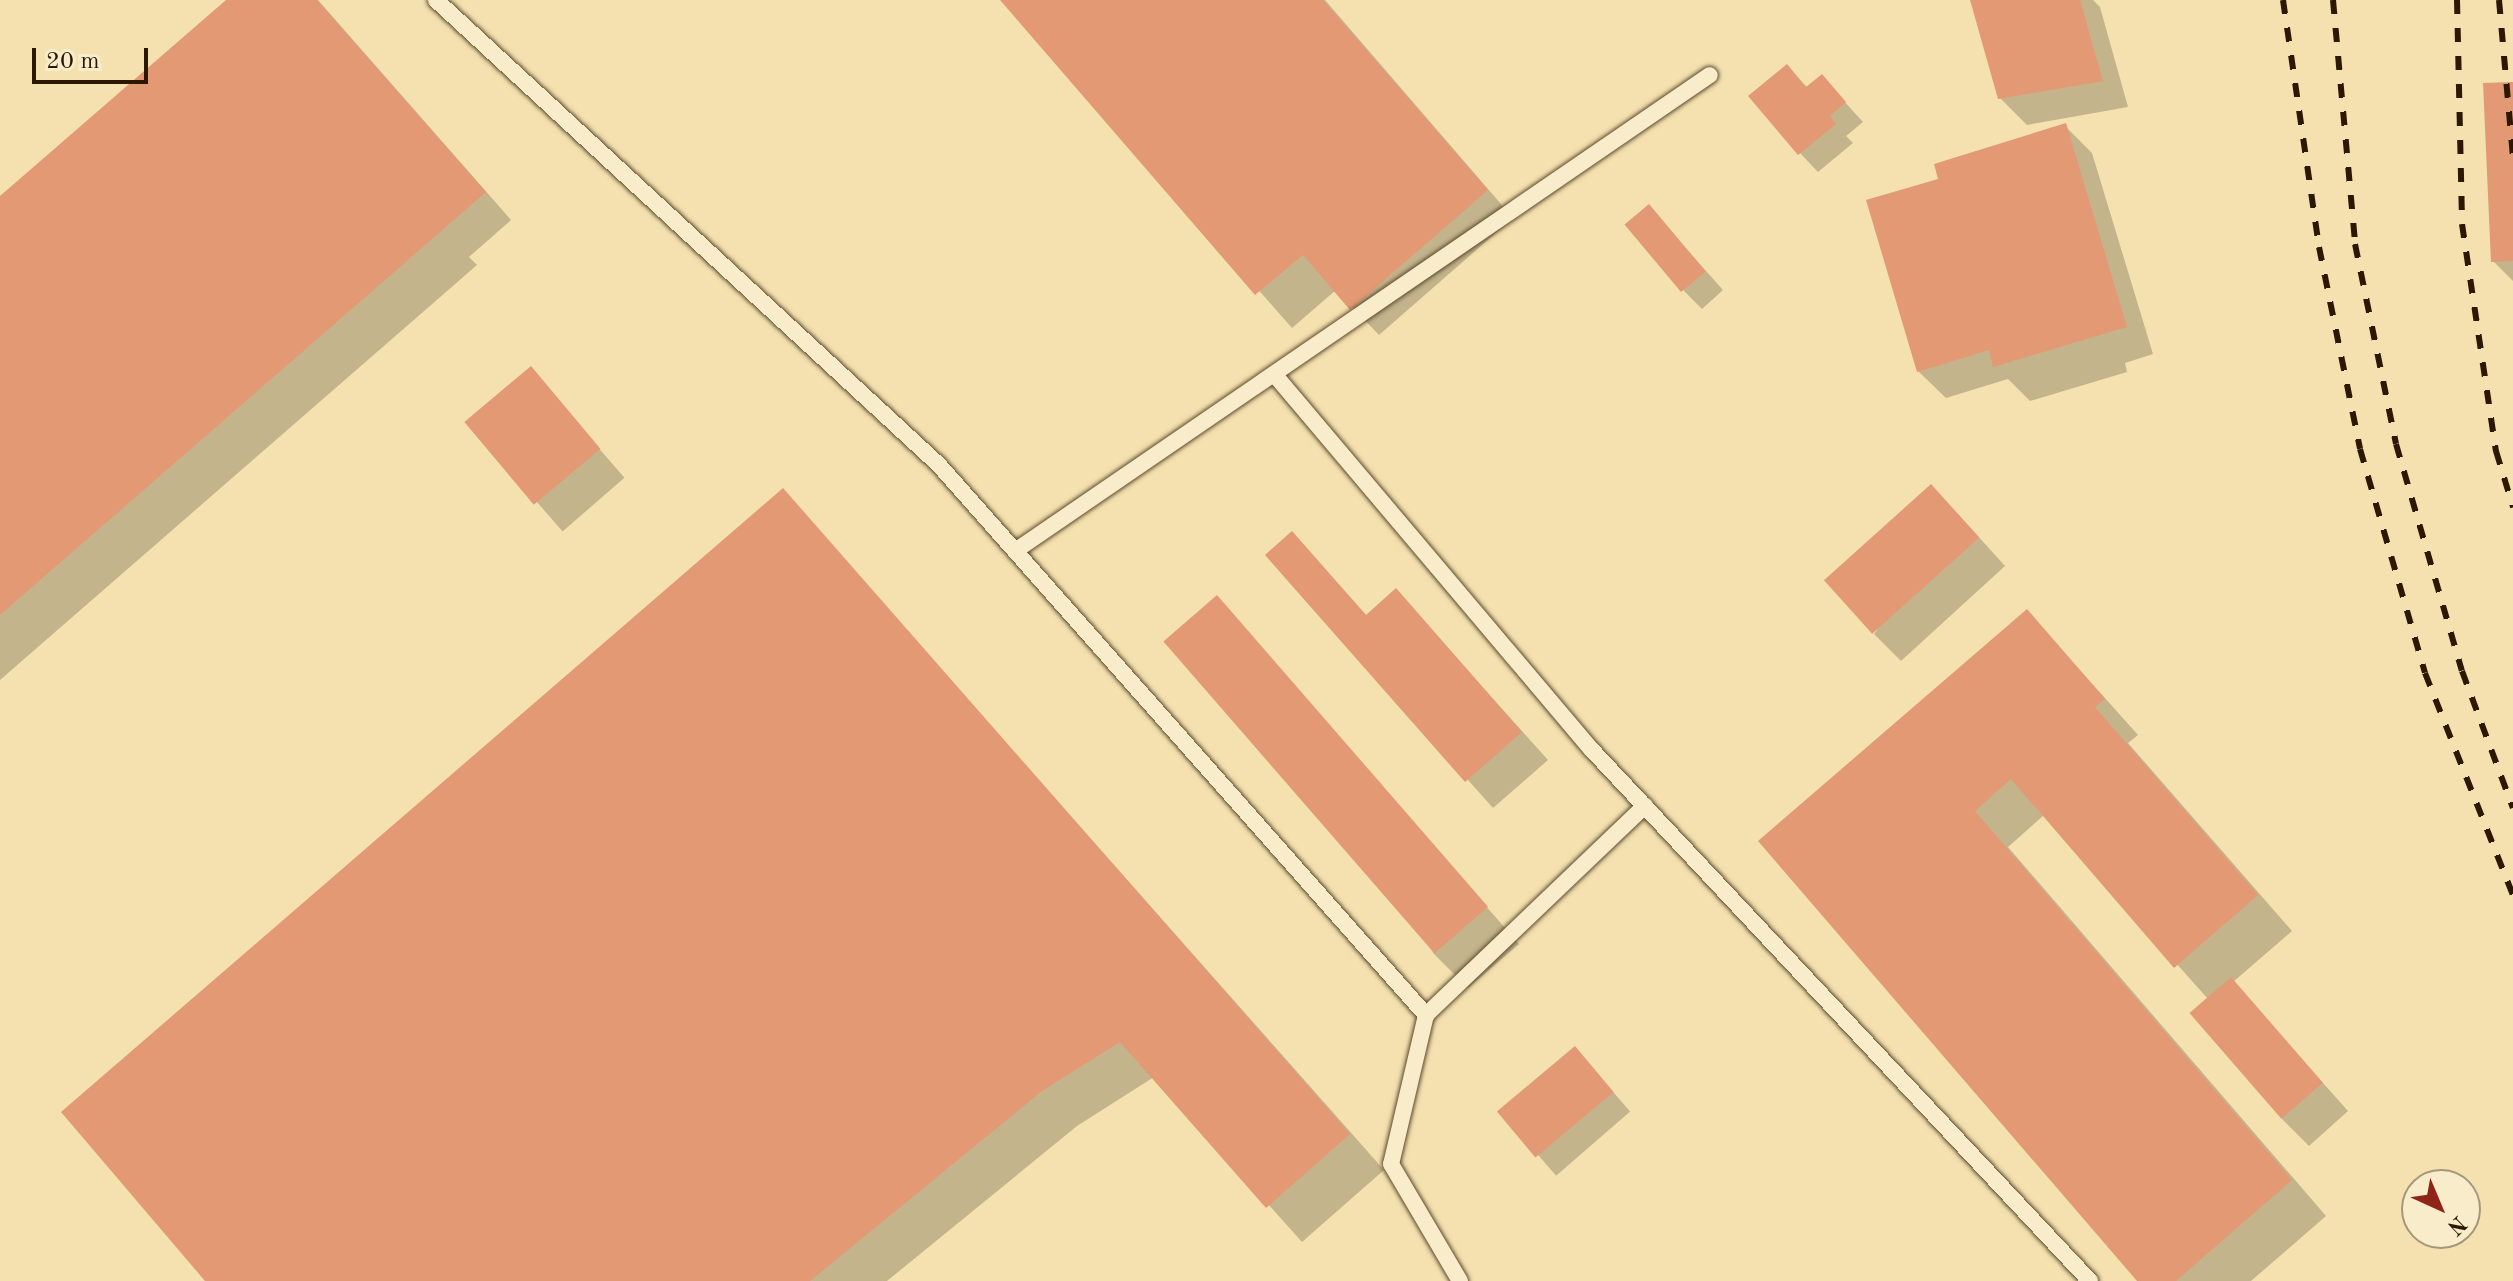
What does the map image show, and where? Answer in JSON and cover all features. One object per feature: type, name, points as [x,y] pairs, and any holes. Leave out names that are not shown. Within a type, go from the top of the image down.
[{"type":"lane","points":[[436,0],[939,465],[1426,1015]]},
{"type":"lane","points":[[1015,551],[1710,75]]},
{"type":"lane","points":[[1274,374],[1645,806],[2090,1281]]},
{"type":"lane","points":[[1460,1281],[1391,1164],[1426,1015],[1645,806]]},
{"type":"building","points":[[226,0],[317,0],[486,192],[0,615],[0,196]]},
{"type":"building","points":[[1000,0],[1323,0],[1488,190],[1350,310],[1303,255],[1255,295]]},
{"type":"building","points":[[1970,0],[2080,0],[2103,81],[1998,99]]},
{"type":"building","points":[[1787,64],[1806,87],[1822,74],[1846,102],[1830,116],[1836,124],[1798,155],[1748,96]]},
{"type":"building","points":[[2513,82],[2513,261],[2491,262],[2483,83]]},
{"type":"building","points":[[2066,123],[2127,327],[1993,367],[1989,350],[1917,372],[1866,200],[1938,179],[1934,164]]},
{"type":"building","points":[[1649,204],[1706,271],[1681,292],[1624,225]]},
{"type":"building","points":[[531,366],[600,449],[534,505],[464,422]]},
{"type":"building","points":[[1931,484],[1979,538],[1872,634],[1824,580]]},
{"type":"building","points":[[783,488],[1350,1134],[1266,1208],[1120,1042],[1042,1091],[810,1281],[205,1281],[61,1112]]},
{"type":"building","points":[[1292,531],[1366,615],[1396,588],[1522,732],[1465,782],[1265,555]]},
{"type":"building","points":[[1217,595],[1488,907],[1434,953],[1163,642]]},
{"type":"building","points":[[2027,609],[2105,699],[2095,707],[2258,895],[2174,968],[2011,779],[1975,811],[2292,1180],[2176,1281],[2137,1281],[1758,841]]},
{"type":"building","points":[[2231,977],[2323,1083],[2281,1119],[2189,1013]]},
{"type":"building","points":[[1575,1046],[1614,1092],[1535,1158],[1497,1112]]},
{"type":"railway","points":[[2283,0],[2319,247],[2360,449],[2425,673],[2513,895]]},
{"type":"railway","points":[[2333,0],[2355,244],[2396,444],[2462,671],[2513,808]]},
{"type":"railway","points":[[2457,0],[2462,224],[2496,451],[2513,507]]},
{"type":"railway","points":[[2499,0],[2513,157]]}]
